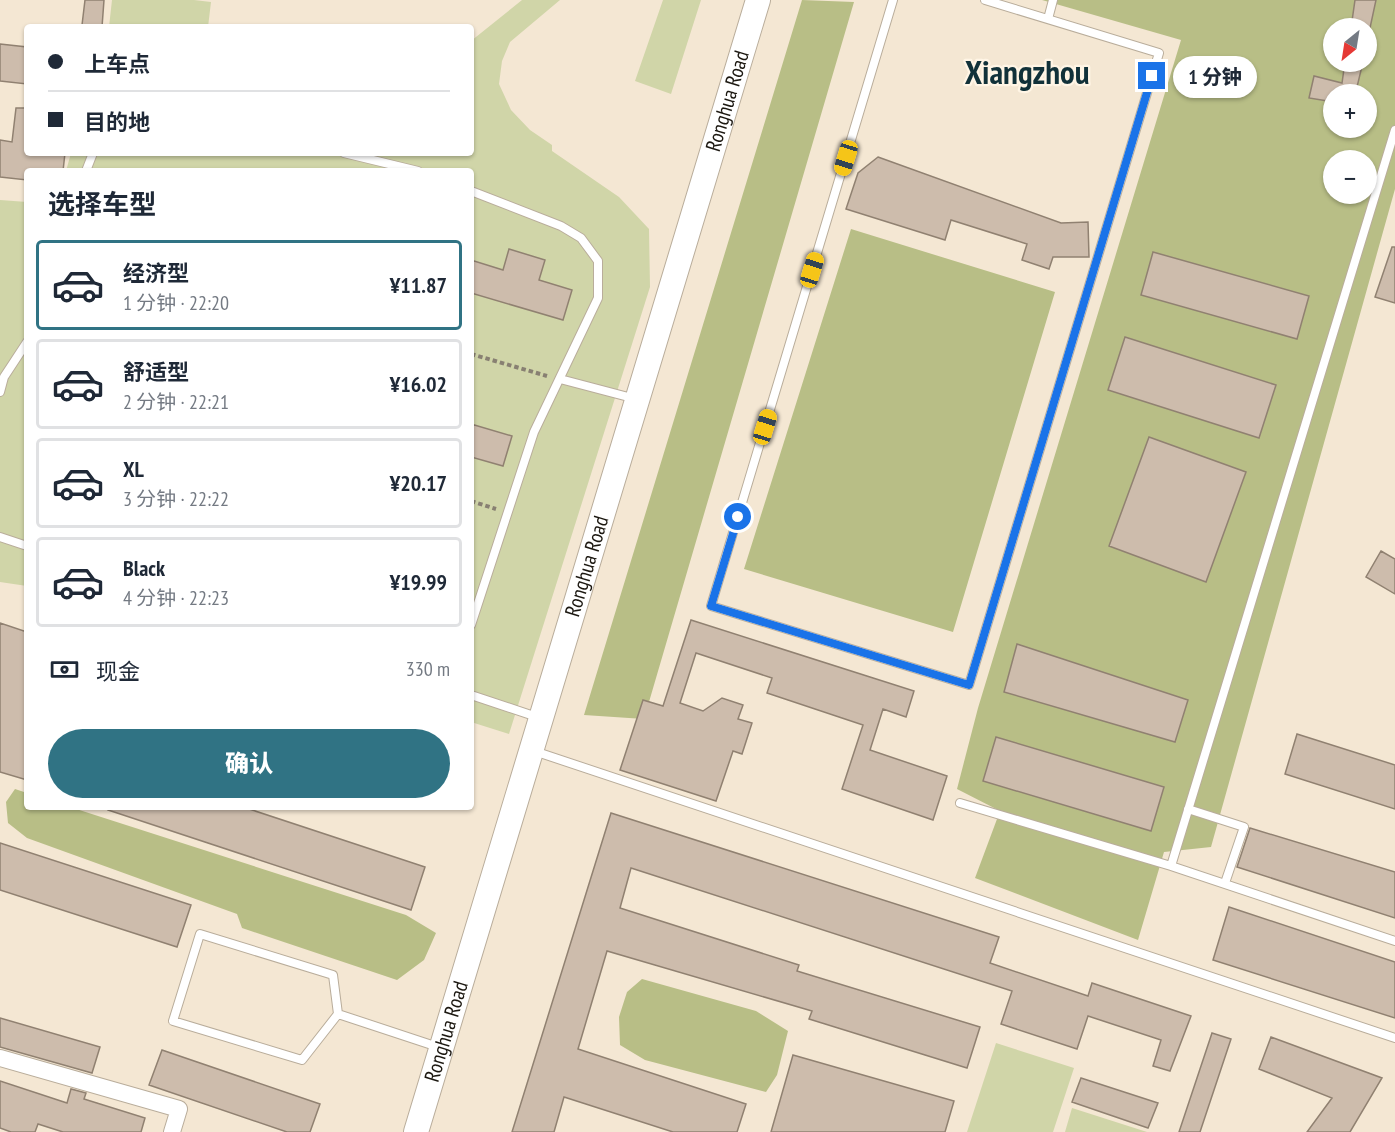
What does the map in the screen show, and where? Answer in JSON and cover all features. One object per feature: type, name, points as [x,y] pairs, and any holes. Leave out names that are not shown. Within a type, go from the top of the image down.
[{"type":"main road","name":"Ronghua Road","points":[[416,1132],[758,0]]},
{"type":"street","points":[[0,1058],[179,1108],[172,1132]]},
{"type":"lane","points":[[893,0],[711,606],[969,685],[1159,53],[985,0]]},
{"type":"lane","points":[[1048,19],[1053,0]]},
{"type":"lane","points":[[1171,866],[1395,130]]},
{"type":"lane","points":[[356,156],[406,168]]},
{"type":"lane","points":[[474,192],[561,225],[581,238],[598,261],[598,298],[534,432],[474,616]]},
{"type":"lane","points":[[0,392],[4,377],[24,347]]},
{"type":"lane","points":[[560,379],[637,399]]},
{"type":"lane","points":[[0,537],[24,545]]},
{"type":"lane","points":[[474,696],[540,718]]},
{"type":"lane","points":[[531,750],[1395,1038]]},
{"type":"lane","points":[[960,802],[1225,883],[1395,941]]},
{"type":"lane","points":[[1188,809],[1244,828],[1225,883]]},
{"type":"lane","points":[[200,934],[333,975],[338,1014],[302,1060],[173,1021],[200,934]]},
{"type":"lane","points":[[338,1014],[441,1048]]},
{"type":"path","points":[[474,355],[560,379]]},
{"type":"path","points":[[474,502],[508,513]]},
{"type":"green space","points":[[112,0],[211,2],[208,24],[109,24]]},
{"type":"green space","points":[[522,0],[560,0],[510,42],[502,61],[499,84],[511,110],[530,130],[552,145],[552,151],[619,197],[649,229],[650,287],[509,734],[474,723],[474,168],[67,168],[70,156],[474,156],[474,39]]},
{"type":"green space","points":[[663,0],[701,0],[671,94],[635,81]]},
{"type":"green space","points":[[802,0],[854,2],[644,719],[584,715]]},
{"type":"green space","points":[[1042,0],[1395,0],[1395,189],[1211,847],[1164,852],[1138,940],[975,878],[1000,811],[957,789],[978,708],[1181,40]]},
{"type":"green space","points":[[0,200],[24,202],[24,586],[0,582]]},
{"type":"green space","points":[[851,229],[1055,292],[953,632],[744,569]]},
{"type":"green space","points":[[15,789],[24,792],[24,810],[79,810],[406,915],[436,933],[424,960],[397,980],[242,928],[237,914],[27,838],[8,823],[6,802]]},
{"type":"green space","points":[[642,979],[756,1011],[788,1031],[777,1075],[766,1092],[645,1060],[620,1045],[619,1017],[627,992]]},
{"type":"green space","points":[[996,1043],[1074,1068],[1053,1132],[967,1132]]},
{"type":"green space","points":[[1072,1108],[1147,1132],[1065,1132]]},
{"type":"building","points":[[85,0],[104,0],[102,24],[82,24]]},
{"type":"building","points":[[1355,0],[1376,0],[1372,18],[1352,18]]},
{"type":"building","points":[[0,44],[24,47],[24,84],[0,81]]},
{"type":"building","points":[[1344,72],[1361,72],[1358,84],[1323,84],[1323,100],[1309,98],[1314,76],[1342,83]]},
{"type":"building","points":[[16,108],[24,108],[24,156],[65,156],[63,168],[24,168],[24,180],[0,177],[0,140],[12,142]]},
{"type":"building","points":[[878,157],[1061,223],[1088,222],[1089,257],[1053,257],[1049,269],[1022,260],[1027,244],[951,220],[945,240],[846,209],[858,173]]},
{"type":"building","points":[[1392,247],[1395,247],[1395,303],[1375,297]]},
{"type":"building","points":[[509,249],[545,260],[539,280],[572,290],[563,320],[474,294],[474,261],[503,270]]},
{"type":"building","points":[[1153,252],[1309,296],[1297,339],[1141,295]]},
{"type":"building","points":[[1125,337],[1276,385],[1259,438],[1108,390]]},
{"type":"building","points":[[474,425],[512,436],[503,466],[474,458]]},
{"type":"building","points":[[1149,437],[1246,472],[1206,582],[1109,546]]},
{"type":"building","points":[[1381,551],[1395,559],[1395,594],[1366,577]]},
{"type":"building","points":[[691,620],[914,691],[906,717],[883,709],[870,750],[947,776],[933,820],[842,789],[863,725],[767,693],[772,678],[696,653],[680,703],[703,711],[722,698],[743,705],[738,719],[752,723],[742,754],[733,751],[716,801],[620,770],[643,700],[663,706]]},
{"type":"building","points":[[0,623],[24,631],[24,779],[0,772]]},
{"type":"building","points":[[1017,644],[1188,700],[1175,742],[1004,692]]},
{"type":"building","points":[[1297,734],[1395,765],[1395,809],[1285,774]]},
{"type":"building","points":[[996,737],[1164,787],[1151,831],[983,781]]},
{"type":"building","points":[[108,810],[252,810],[425,867],[411,910]]},
{"type":"building","points":[[611,813],[999,937],[990,963],[1088,996],[1092,983],[1191,1016],[1170,1071],[1153,1066],[1161,1040],[1088,1016],[1077,1049],[1001,1024],[1012,991],[631,868],[620,908],[799,965],[797,971],[980,1027],[967,1068],[809,1019],[812,1011],[607,951],[578,1049],[746,1104],[737,1132],[673,1132],[564,1097],[554,1132],[512,1132]]},
{"type":"building","points":[[1250,828],[1395,872],[1395,918],[1237,867]]},
{"type":"building","points":[[0,843],[191,905],[177,947],[0,890]]},
{"type":"building","points":[[1229,907],[1395,962],[1395,1018],[1213,960]]},
{"type":"building","points":[[0,1018],[100,1047],[92,1073],[0,1047]]},
{"type":"building","points":[[1212,1033],[1231,1039],[1200,1132],[1179,1132]]},
{"type":"building","points":[[1271,1037],[1382,1078],[1350,1132],[1307,1132],[1332,1098],[1259,1069]]},
{"type":"building","points":[[162,1050],[320,1104],[310,1132],[287,1132],[149,1085]]},
{"type":"building","points":[[793,1055],[954,1101],[945,1132],[771,1132]]},
{"type":"building","points":[[1081,1078],[1158,1103],[1148,1128],[1072,1102]]},
{"type":"building","points":[[0,1081],[67,1103],[71,1089],[86,1093],[84,1099],[145,1118],[141,1132],[63,1132],[38,1124],[35,1132],[11,1132],[0,1128]]},
{"type":"district","name":"Xiangzhou","points":[[1027,72]]},
{"type":"route","points":[[738,517],[711,606],[969,685],[1152,76]]}]
